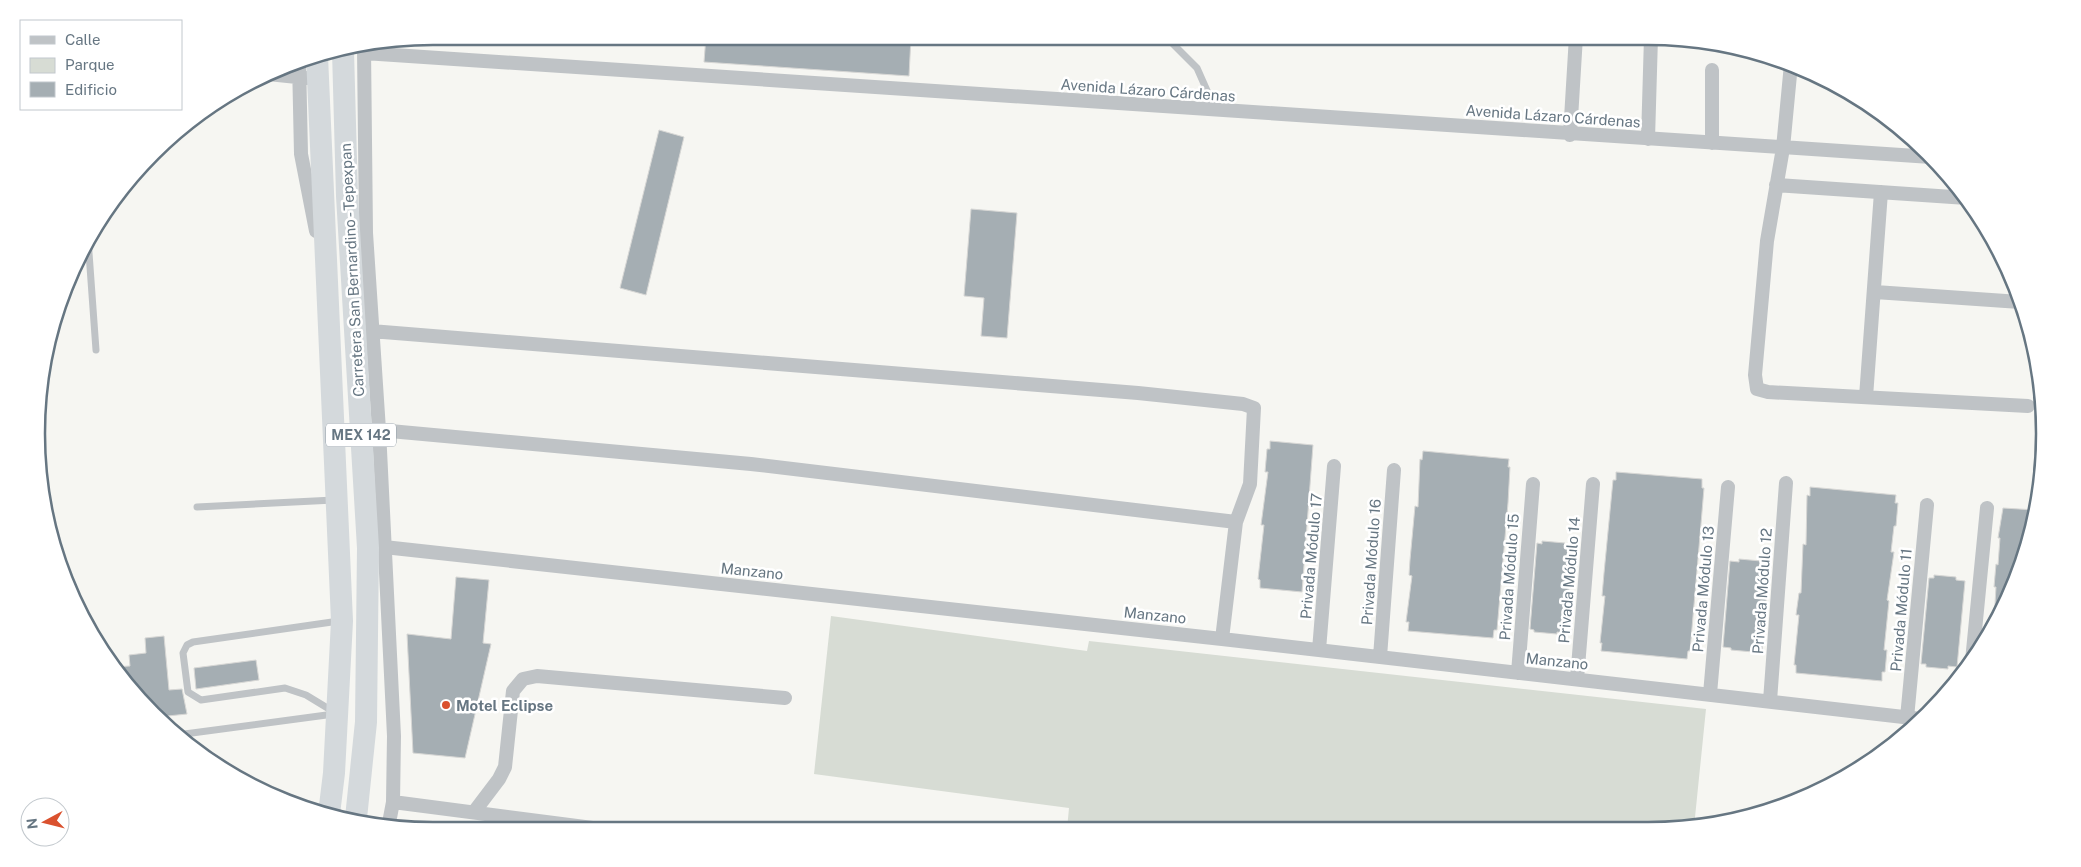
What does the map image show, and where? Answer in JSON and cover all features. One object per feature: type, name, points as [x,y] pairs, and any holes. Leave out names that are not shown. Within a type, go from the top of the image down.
[{"type":"highway","name":"Carretera San Bernardino - Tepexpan","points":[[356,815],[366,722],[368,548],[347,196],[357,52]]},
{"type":"highway","name":"Carretera San Bernardino - Tepexpan","points":[[313,65],[307,78],[328,293],[342,621],[330,808]]},
{"type":"street","points":[[1570,135],[1575,45]]},
{"type":"street","points":[[1648,139],[1651,45]]},
{"type":"street","name":"Avenida Lázaro Cárdenas","points":[[362,51],[1216,111],[1920,157]]},
{"type":"street","points":[[357,52],[371,332],[380,430],[394,736],[393,802],[390,820]]},
{"type":"street","points":[[284,76],[307,78],[303,68]]},
{"type":"street","points":[[1712,70],[1712,143]]},
{"type":"street","points":[[1790,73],[1782,148],[1765,260],[1755,375],[1757,389],[1768,392],[2028,406]]},
{"type":"street","points":[[1776,185],[1956,197]]},
{"type":"street","points":[[1866,397],[1876,292],[1881,192]]},
{"type":"street","points":[[1876,292],[2012,301]]},
{"type":"street","points":[[371,332],[1243,404],[1254,408],[1255,416],[1250,484],[1236,522],[1222,639]]},
{"type":"street","points":[[380,430],[751,464],[1236,522]]},
{"type":"street","name":"Privada Módulo 17","points":[[1320,650],[1334,466]]},
{"type":"street","name":"Privada Módulo 16","points":[[1380,657],[1394,470]]},
{"type":"street","name":"Privada Módulo 12","points":[[1770,701],[1786,483]]},
{"type":"street","name":"Privada Módulo 15","points":[[1518,673],[1533,484]]},
{"type":"street","name":"Privada Módulo 14","points":[[1577,679],[1593,484]]},
{"type":"street","name":"Privada Módulo 13","points":[[1710,694],[1728,487]]},
{"type":"street","name":"Privada Módulo 11","points":[[1914,716],[1927,505]]},
{"type":"street","points":[[1974,645],[1987,508]]},
{"type":"street","name":"Manzano","points":[[384,547],[1320,650],[1911,719]]},
{"type":"street","points":[[474,812],[500,779],[505,767],[513,691],[523,679],[538,676],[785,698]]},
{"type":"street","points":[[393,802],[548,822]]},
{"type":"lane","points":[[1174,45],[1197,68],[1216,111]]},
{"type":"lane","points":[[89,254],[96,350]]},
{"type":"lane","points":[[197,508],[336,500]]},
{"type":"lane","points":[[337,714],[306,695],[285,688],[201,700],[188,692],[184,653],[187,645],[193,642],[342,621]]},
{"type":"lane","points":[[187,734],[337,714]]},
{"type":"green space","points":[[831,616],[1087,651],[1089,641],[1706,709],[1695,819],[1673,821],[1068,822],[1069,808],[814,774]]},
{"type":"building","points":[[705,45],[911,45],[909,76],[704,62]]},
{"type":"building","points":[[659,130],[684,137],[646,295],[620,288]]},
{"type":"building","points":[[971,209],[1017,213],[1007,338],[981,336],[984,298],[964,296]]},
{"type":"building","points":[[1270,441],[1313,445],[1302,592],[1260,588],[1260,580],[1258,579],[1264,525],[1261,525],[1268,472],[1265,472],[1267,449],[1270,449]]},
{"type":"building","points":[[1423,451],[1509,459],[1508,503],[1497,630],[1494,630],[1493,638],[1408,631],[1409,622],[1406,622],[1412,576],[1409,575],[1410,560],[1415,506],[1418,507],[1420,459],[1422,460]]},
{"type":"building","points":[[1616,472],[1702,479],[1702,488],[1704,488],[1690,651],[1688,651],[1687,659],[1601,651],[1602,643],[1600,643],[1605,596],[1602,596],[1613,480],[1616,480]]},
{"type":"building","points":[[1810,487],[1896,495],[1895,503],[1898,503],[1891,552],[1894,552],[1887,600],[1889,601],[1884,650],[1887,650],[1885,672],[1882,672],[1882,681],[1796,673],[1796,665],[1794,665],[1799,615],[1796,615],[1799,593],[1801,593],[1803,544],[1806,545],[1807,495],[1810,496]]},
{"type":"building","points":[[2003,508],[2029,510],[2015,558],[1995,607],[1996,587],[1994,587],[2000,538],[1998,538]]},
{"type":"building","points":[[1542,541],[1565,543],[1564,546],[1573,546],[1565,633],[1534,632],[1534,630],[1530,629],[1537,543],[1542,544]]},
{"type":"building","points":[[1739,559],[1761,561],[1761,563],[1769,564],[1762,650],[1753,650],[1753,652],[1731,650],[1731,648],[1723,647],[1730,561],[1739,562]]},
{"type":"building","points":[[1934,575],[1956,577],[1956,580],[1965,581],[1957,667],[1948,666],[1948,669],[1926,667],[1926,664],[1921,664],[1929,578],[1934,578]]},
{"type":"building","points":[[456,577],[489,580],[483,643],[491,644],[465,758],[413,753],[407,634],[451,639]]},
{"type":"building","points":[[164,636],[169,690],[182,689],[187,714],[167,716],[141,690],[122,666],[130,666],[129,655],[146,653],[145,638]]},
{"type":"building","points":[[256,660],[259,680],[196,689],[194,668]]},
{"type":"place","name":"Motel Eclipse","points":[[446,705]]}]
